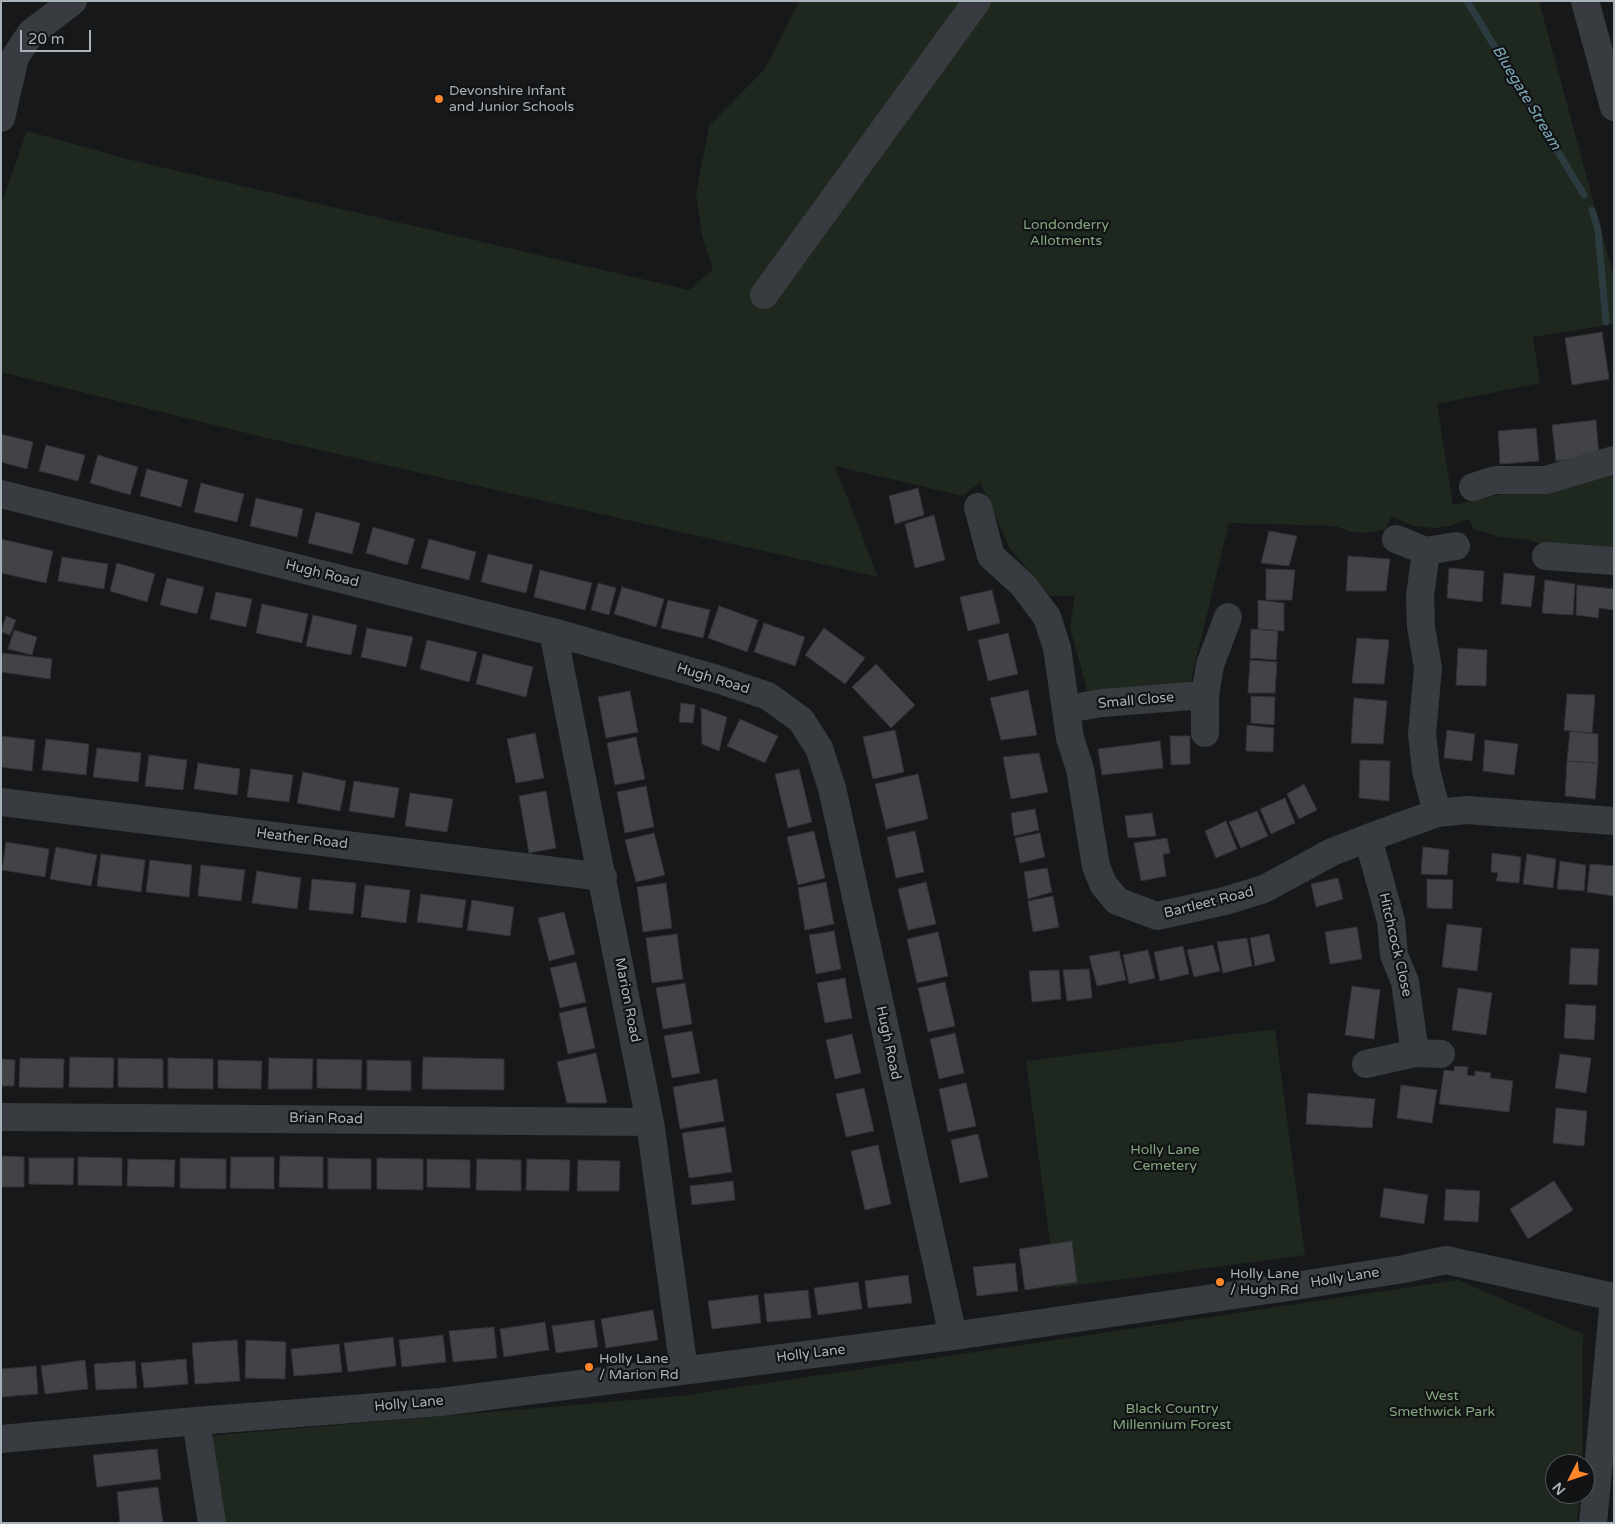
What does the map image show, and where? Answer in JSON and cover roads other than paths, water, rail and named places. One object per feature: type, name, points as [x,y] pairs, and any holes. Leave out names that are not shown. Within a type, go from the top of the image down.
[{"type":"street","points":[[1,118],[15,57],[31,33],[73,1]]},
{"type":"street","points":[[764,295],[977,1]]},
{"type":"street","points":[[1585,1],[1614,107]]},
{"type":"street","points":[[1473,487],[1495,480],[1546,480],[1614,460]]},
{"type":"street","name":"Hugh Road","points":[[1,494],[553,632],[717,679],[768,696],[801,720],[819,748],[832,788],[953,1336]]},
{"type":"street","name":"Bartleet Road","points":[[978,507],[991,556],[1023,586],[1057,613],[1057,648],[1070,738],[1080,769],[1096,866],[1103,884],[1117,901],[1158,916],[1225,901],[1264,889],[1332,852],[1437,813],[1467,810],[1614,821]]},
{"type":"street","points":[[1396,539],[1426,551],[1456,546]]},
{"type":"street","points":[[1426,551],[1420,596],[1421,628],[1428,668],[1422,734],[1426,770],[1437,813]]},
{"type":"street","points":[[1546,556],[1614,561]]},
{"type":"street","points":[[1205,734],[1205,695],[1210,664],[1228,616]]},
{"type":"street","name":"Marion Road","points":[[553,632],[650,1122],[684,1370]]},
{"type":"street","name":"Small Close","points":[[1067,709],[1205,695]]},
{"type":"street","name":"Heather Road","points":[[1,802],[603,877]]},
{"type":"street","name":"Hitchcock Close","points":[[1366,1064],[1428,1054],[1405,982],[1394,955],[1391,921],[1368,838]]},
{"type":"street","name":"Brian Road","points":[[1,1117],[650,1122]]},
{"type":"street","name":"Holly Lane","points":[[1,1439],[196,1421],[441,1402],[953,1336],[1282,1288],[1446,1260],[1614,1297]]},
{"type":"street","points":[[1593,1523],[1614,1297]]},
{"type":"street","points":[[196,1421],[212,1523]]},
{"type":"waterway","name":"Bluegate Stream","points":[[1467,1],[1584,195]]},
{"type":"waterway","name":"Bluegate Stream","points":[[1592,210],[1598,230],[1606,322]]},
{"type":"place","name":"Devonshire Infant and Junior Schools","points":[[439,99]]},
{"type":"place","name":"Holly Lane / Hugh Rd","points":[[1220,1282]]},
{"type":"place","name":"Holly Lane / Marion Rd","points":[[589,1367]]},
{"type":"park label","name":"Londonderry Allotments","points":[[1066,234]]},
{"type":"park label","name":"Holly Lane Cemetery","points":[[1165,1158]]},
{"type":"park label","name":"West Smethwick Park","points":[[1442,1404]]},
{"type":"park label","name":"Black Country Millennium Forest","points":[[1172,1418]]}]
